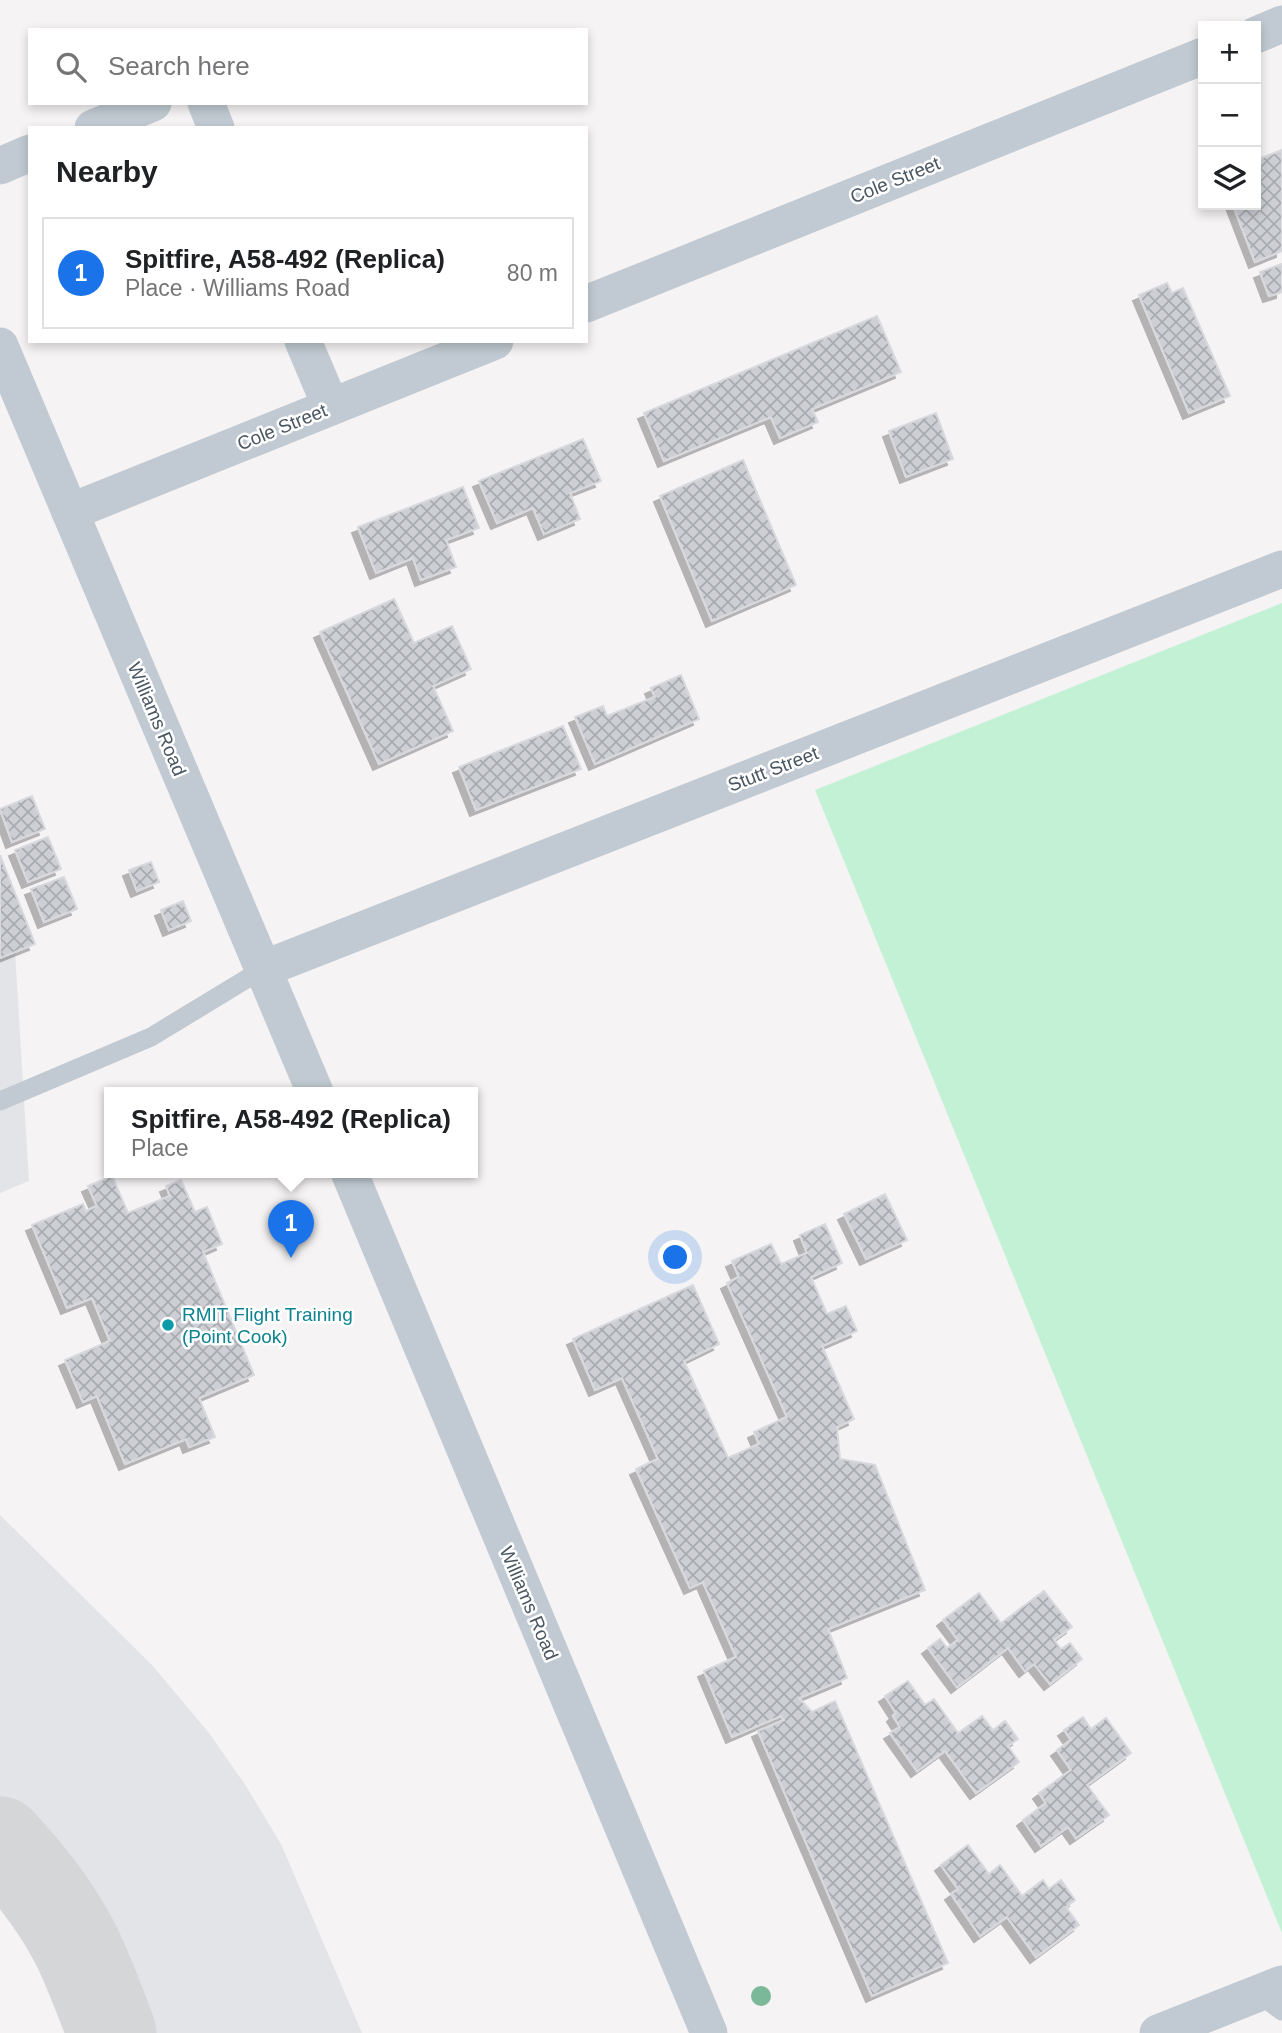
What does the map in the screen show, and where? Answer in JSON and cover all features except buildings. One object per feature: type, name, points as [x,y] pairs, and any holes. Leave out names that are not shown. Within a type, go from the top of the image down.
[{"type":"street","points":[[1261,33],[1282,24]]},
{"type":"street","name":"Cole Street","points":[[588,303],[1198,58]]},
{"type":"street","points":[[98,126],[148,105]]},
{"type":"street","points":[[207,105],[215,126]]},
{"type":"street","points":[[0,166],[28,154]]},
{"type":"street","points":[[304,343],[331,407]]},
{"type":"street","name":"Cole Street","points":[[70,512],[490,343]]},
{"type":"street","name":"Williams Road","points":[[0,346],[313,1087]]},
{"type":"street","name":"Stutt Street","points":[[263,968],[1282,569]]},
{"type":"street","name":"Williams Road","points":[[352,1178],[709,2033]]},
{"type":"street","points":[[1158,2033],[1274,1996]]},
{"type":"lane","points":[[0,1101],[150,1037],[263,968]]},
{"type":"shaded area","points":[[0,855],[35,944],[15,952],[29,1181],[0,1193]]},
{"type":"shaded area","points":[[0,1515],[152,1665],[209,1733],[246,1786],[281,1844],[362,2033],[140,2033],[98,1932],[70,1885],[44,1851],[0,1804]]},
{"type":"green space","points":[[1282,603],[1282,1933],[815,790]]},
{"type":"taxiway","points":[[0,1841],[22,1865],[61,1918],[77,1947],[112,2033]]},
{"type":"place","name":"Spitfire, A58-492 (Replica)","points":[[291,1258]]},
{"type":"place","name":"RMIT Flight Training (Point Cook)","points":[[168,1325]]}]
